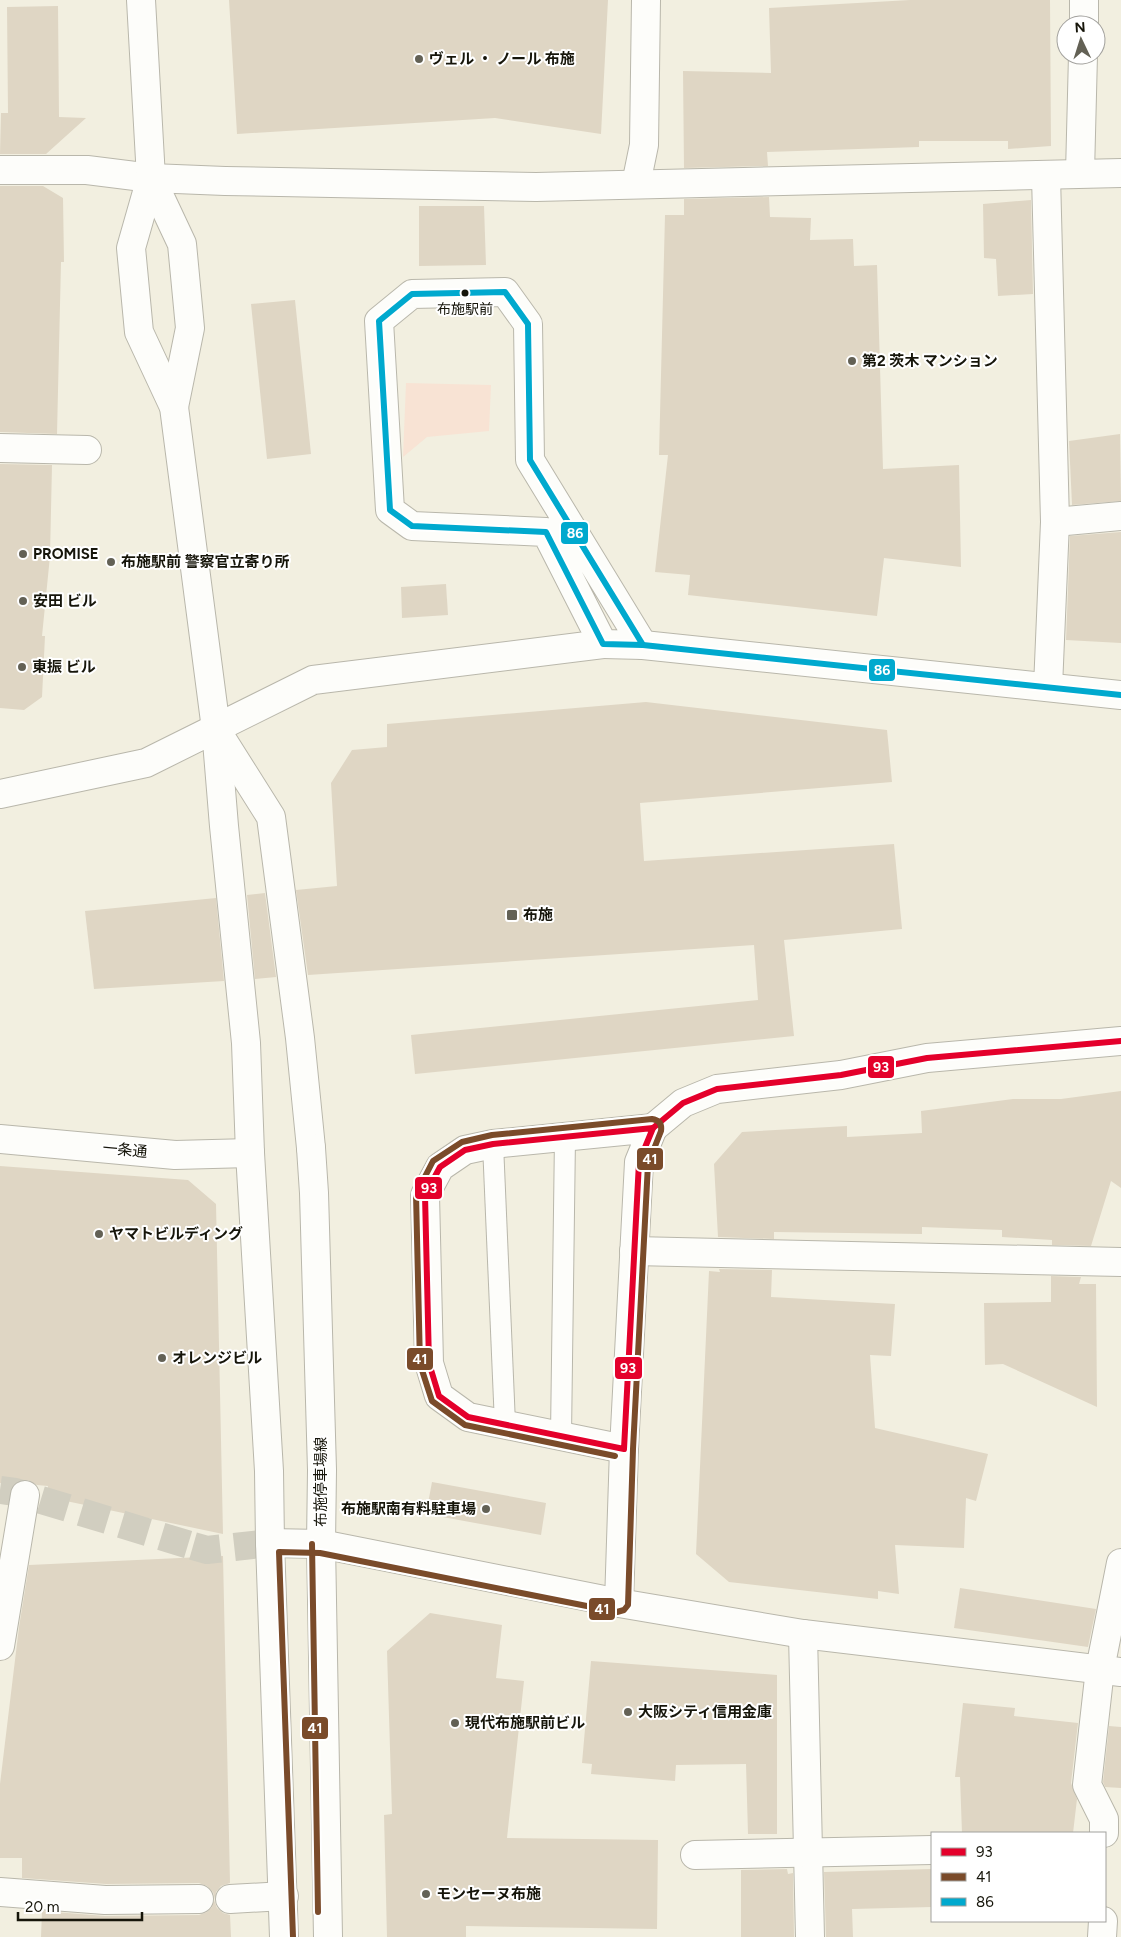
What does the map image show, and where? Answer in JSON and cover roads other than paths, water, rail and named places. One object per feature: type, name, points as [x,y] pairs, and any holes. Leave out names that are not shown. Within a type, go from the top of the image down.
[{"type":"street","points":[[141,0],[152,178],[131,248],[139,332],[174,406],[216,729],[246,1043],[250,1153],[268,1461],[284,1937]]},
{"type":"street","points":[[636,184],[644,145],[646,0]]},
{"type":"street","points":[[1084,0],[1084,15]]},
{"type":"street","points":[[1080,173],[1083,65]]},
{"type":"street","points":[[0,170],[87,170],[152,178],[225,181],[536,186],[1121,173]]},
{"type":"street","points":[[1046,176],[1055,522],[1048,687]]},
{"type":"street","points":[[152,178],[182,244],[190,328],[174,406]]},
{"type":"street","points":[[603,644],[546,532],[412,526],[390,510],[379,321],[412,294],[504,292],[528,324],[530,460],[643,645]]},
{"type":"street","points":[[0,448],[87,450]]},
{"type":"street","points":[[1055,522],[1121,516]]},
{"type":"street","points":[[0,794],[146,763],[313,680],[603,644],[643,645],[1121,695]]},
{"type":"street","name":"布施停車場線","points":[[216,729],[271,817],[300,1038],[314,1193],[321,1450],[320,1544],[328,1937]]},
{"type":"street","points":[[619,1604],[624,1449],[639,1162],[652,1128],[683,1103],[716,1089],[841,1075],[927,1058],[1121,1041]]},
{"type":"street","points":[[624,1449],[468,1417],[439,1396],[429,1363],[425,1195],[440,1167],[465,1150],[493,1144],[652,1128]]},
{"type":"street","name":"一条通","points":[[0,1139],[175,1155],[250,1153]]},
{"type":"street","points":[[634,1251],[1121,1262]]},
{"type":"street","points":[[0,1646],[24,1495]]},
{"type":"street","points":[[270,1543],[320,1544],[619,1604],[803,1634],[1111,1670]]},
{"type":"street","points":[[1104,1832],[1104,1819],[1087,1785],[1111,1670],[1121,1563]]},
{"type":"street","points":[[803,1634],[810,1937]]},
{"type":"street","points":[[695,1855],[931,1850]]},
{"type":"street","points":[[0,1892],[105,1900],[199,1899]]},
{"type":"street","points":[[230,1898],[284,1896]]},
{"type":"street","points":[[1102,1937],[1103,1922]]},
{"type":"lane","points":[[561,1435],[565,1137]]},
{"type":"lane","points":[[493,1144],[505,1424]]},
{"type":"tunnel","points":[[0,1490],[15,1492],[193,1546]]},
{"type":"tunnel","points":[[193,1546],[207,1550],[270,1543]]},
{"type":"place","name":"ヴェル ・ ノール 布施","points":[[419,59]]},
{"type":"place","name":"布施駅前","points":[[465,293]]},
{"type":"place","name":"第2 茨木 マンション","points":[[852,361]]},
{"type":"place","name":"PROMISE","points":[[23,554]]},
{"type":"place","name":"布施駅前 警察官立寄り所","points":[[111,562]]},
{"type":"place","name":"安田 ビル","points":[[23,601]]},
{"type":"place","name":"東振 ビル","points":[[22,667]]},
{"type":"place","name":"布施","points":[[512,915]]},
{"type":"place","name":"ヤマトビルディング","points":[[99,1234]]},
{"type":"place","name":"オレンジビル","points":[[162,1358]]},
{"type":"place","name":"布施駅南有料駐車場","points":[[486,1509]]},
{"type":"place","name":"大阪シティ信用金庫","points":[[628,1712]]},
{"type":"place","name":"現代布施駅前ビル","points":[[455,1723]]},
{"type":"place","name":"モンセーヌ布施","points":[[426,1894]]}]
